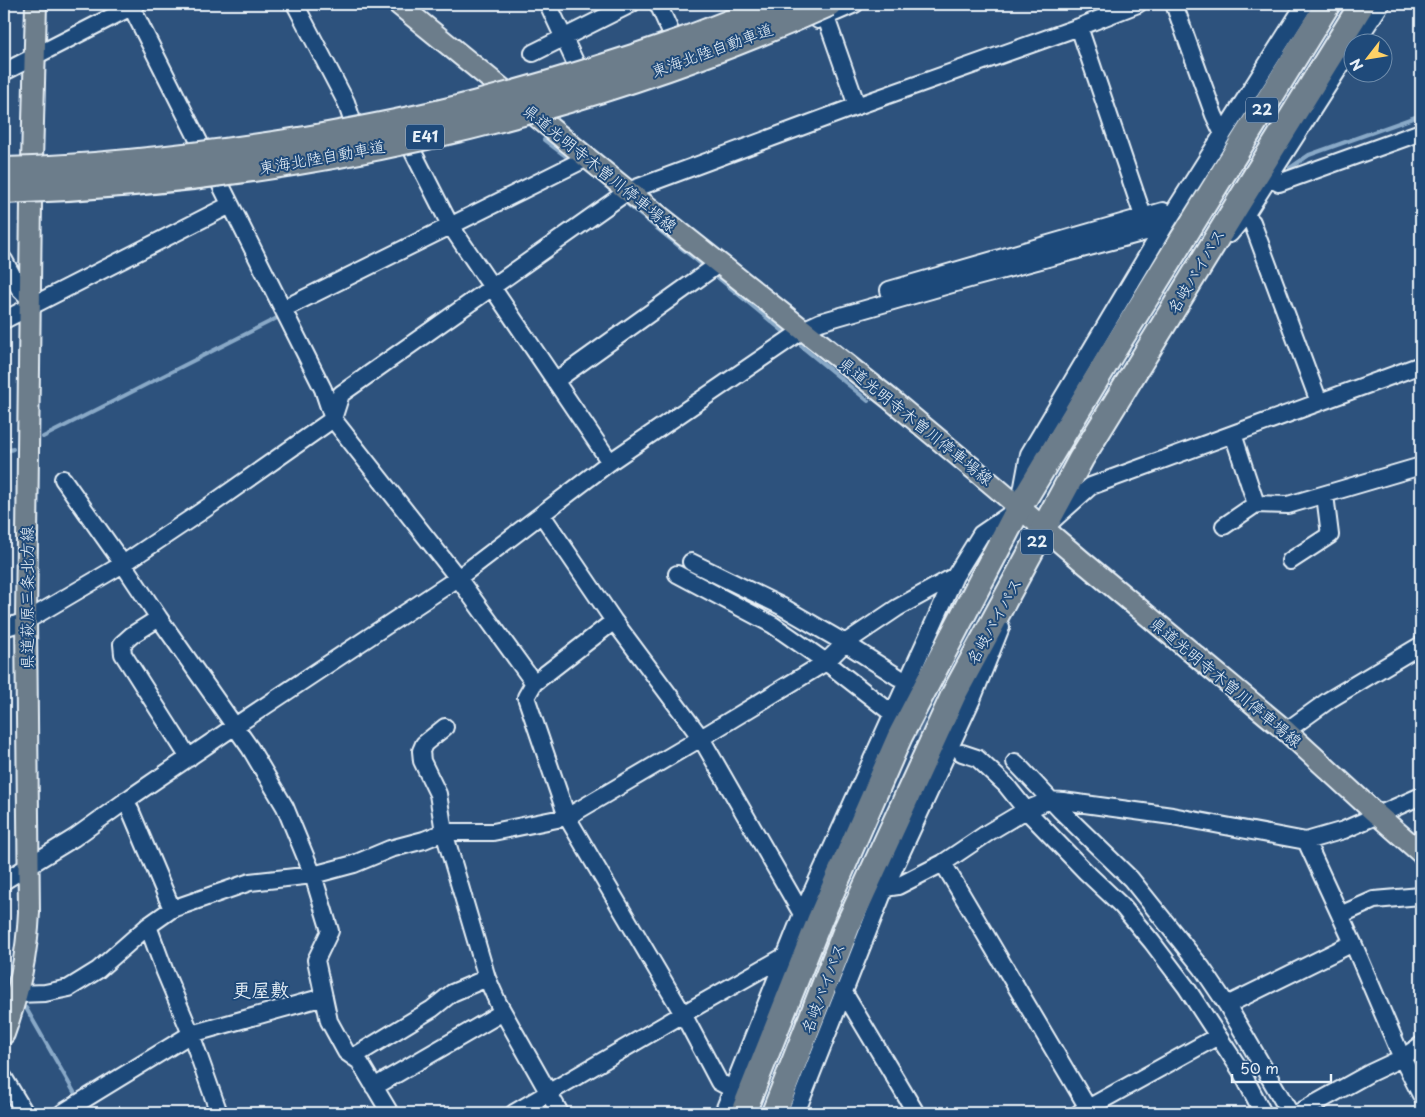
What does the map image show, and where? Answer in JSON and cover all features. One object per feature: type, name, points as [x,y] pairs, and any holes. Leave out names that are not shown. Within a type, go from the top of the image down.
[{"type":"highway","name":"東海北陸自動車道","points":[[4,170],[159,160],[375,127],[476,104],[583,73],[684,40],[776,4]]},
{"type":"highway","name":"名岐バイパス","points":[[743,1113],[820,919],[900,736],[1019,508],[1116,345],[1328,4]]},
{"type":"highway","name":"名岐バイパス","points":[[774,1113],[847,927],[954,694],[1081,459],[1362,4]]},
{"type":"highway","name":"東海北陸自動車道","points":[[4,191],[57,189],[161,180],[276,165],[382,147],[488,122],[590,93],[690,60],[825,8]]},
{"type":"main road","name":"県道萩原三条北方線","points":[[4,1034],[17,994],[28,942],[26,621],[31,201],[36,4]]},
{"type":"main road","name":"県道光明寺木曽川停車場線","points":[[398,4],[628,191],[889,398],[1286,731],[1421,853]]},
{"type":"street","points":[[294,4],[346,102],[352,120]]},
{"type":"street","points":[[548,4],[576,64]]},
{"type":"street","points":[[533,53],[631,4]]},
{"type":"street","points":[[658,4],[671,33]]},
{"type":"street","points":[[4,159],[119,153],[200,144],[398,111],[499,87],[576,64],[671,33],[746,4]]},
{"type":"street","points":[[4,202],[124,194],[219,184],[413,152],[540,120],[594,104],[688,72],[825,8],[855,4]]},
{"type":"street","points":[[4,628],[26,621],[123,564],[205,509],[333,419],[341,394],[628,191],[1138,4]]},
{"type":"street","points":[[1174,4],[1214,115],[1223,134]]},
{"type":"street","points":[[723,1113],[802,914],[955,576],[981,534],[1019,508],[1028,454],[1160,228],[1223,134],[1305,4]]},
{"type":"street","points":[[1363,32],[1381,4]]},
{"type":"street","points":[[4,72],[132,5],[219,184],[323,389],[333,419],[458,578],[534,682]]},
{"type":"street","points":[[825,8],[857,106]]},
{"type":"street","points":[[1078,27],[1143,216]]},
{"type":"street","points":[[1213,244],[1232,232],[1244,217],[1342,64]]},
{"type":"street","points":[[1269,178],[1278,183],[1421,132]]},
{"type":"street","points":[[413,152],[450,225],[610,462]]},
{"type":"street","points":[[283,309],[587,158]]},
{"type":"street","points":[[4,320],[30,303],[230,205]]},
{"type":"street","points":[[892,301],[890,290],[1163,210],[1160,228]]},
{"type":"street","points":[[1244,217],[1252,222],[1319,402]]},
{"type":"street","points":[[4,881],[74,838],[235,726],[458,578],[610,462],[803,330],[820,322],[892,301],[1160,228]]},
{"type":"street","points":[[4,260],[19,288],[30,303]]},
{"type":"street","points":[[555,381],[720,263]]},
{"type":"street","points":[[1044,529],[1092,486],[1421,365]]},
{"type":"street","points":[[1233,434],[1256,504]]},
{"type":"street","points":[[1224,526],[1256,504],[1288,506],[1421,466]]},
{"type":"street","points":[[63,479],[250,748],[285,807],[313,875],[330,931],[316,960],[329,1021],[346,1052],[359,1061],[390,1113]]},
{"type":"street","points":[[1290,561],[1330,536],[1325,495]]},
{"type":"street","points":[[542,515],[614,621],[701,738],[802,914]]},
{"type":"street","points":[[691,562],[781,606],[845,643],[898,677]]},
{"type":"street","points":[[796,1113],[885,888],[974,697],[1026,562]]},
{"type":"street","points":[[677,574],[773,625],[826,662],[888,711]]},
{"type":"street","points":[[17,994],[45,993],[69,988],[98,970],[148,926],[172,909],[250,882],[313,875],[354,864],[390,849],[424,840],[444,832],[493,832],[567,817],[826,662],[845,643],[897,608],[955,576]]},
{"type":"street","points":[[158,618],[122,644],[124,654],[189,758]]},
{"type":"street","points":[[614,621],[534,682],[526,697],[567,817],[683,1014],[719,1082],[732,1089]]},
{"type":"street","points":[[1286,731],[1329,700],[1421,645]]},
{"type":"street","points":[[445,727],[424,744],[421,750],[422,762],[438,794],[444,832],[487,978],[498,1003],[560,1113]]},
{"type":"street","points":[[962,753],[977,758],[1006,786],[1026,810],[1086,872],[1122,906],[1180,979],[1241,1071],[1263,1113]]},
{"type":"street","points":[[1014,762],[1131,879],[1202,968],[1227,1005],[1290,1113]]},
{"type":"street","points":[[885,888],[898,886],[943,863],[1026,810],[1050,800],[1063,800],[1172,816],[1306,841],[1344,830],[1421,796]]},
{"type":"street","points":[[126,800],[172,909]]},
{"type":"street","points":[[1306,841],[1402,1058],[1421,1095]]},
{"type":"street","points":[[943,863],[1086,1112],[1218,1036]]},
{"type":"street","points":[[1340,915],[1374,900],[1421,896]]},
{"type":"street","points":[[148,926],[191,1034],[219,1113]]},
{"type":"street","points":[[1227,1005],[1353,944]]},
{"type":"street","points":[[514,1113],[785,956]]},
{"type":"street","points":[[353,1057],[432,1009],[452,993],[487,978]]},
{"type":"street","points":[[844,991],[916,1113]]},
{"type":"street","points":[[62,1113],[191,1034],[324,997]]},
{"type":"street","points":[[374,1087],[503,1012]]},
{"type":"street","points":[[1298,1113],[1370,1072],[1402,1058],[1421,1045]]},
{"type":"street","points":[[4,1078],[25,1113]]},
{"type":"waterway","points":[[1290,168],[1309,155],[1421,115]]},
{"type":"waterway","points":[[544,140],[572,161]]},
{"type":"waterway","points":[[595,177],[615,193]]},
{"type":"waterway","points":[[627,204],[706,268]]},
{"type":"waterway","points":[[716,276],[784,332]]},
{"type":"waterway","points":[[43,437],[279,317]]},
{"type":"waterway","points":[[801,346],[868,401]]},
{"type":"waterway","points":[[4,452],[13,449]]},
{"type":"waterway","points":[[26,1008],[78,1099]]},
{"type":"tunnel","points":[[898,716],[942,742]]},
{"type":"district","name":"更屋敷","points":[[261,990]]}]
